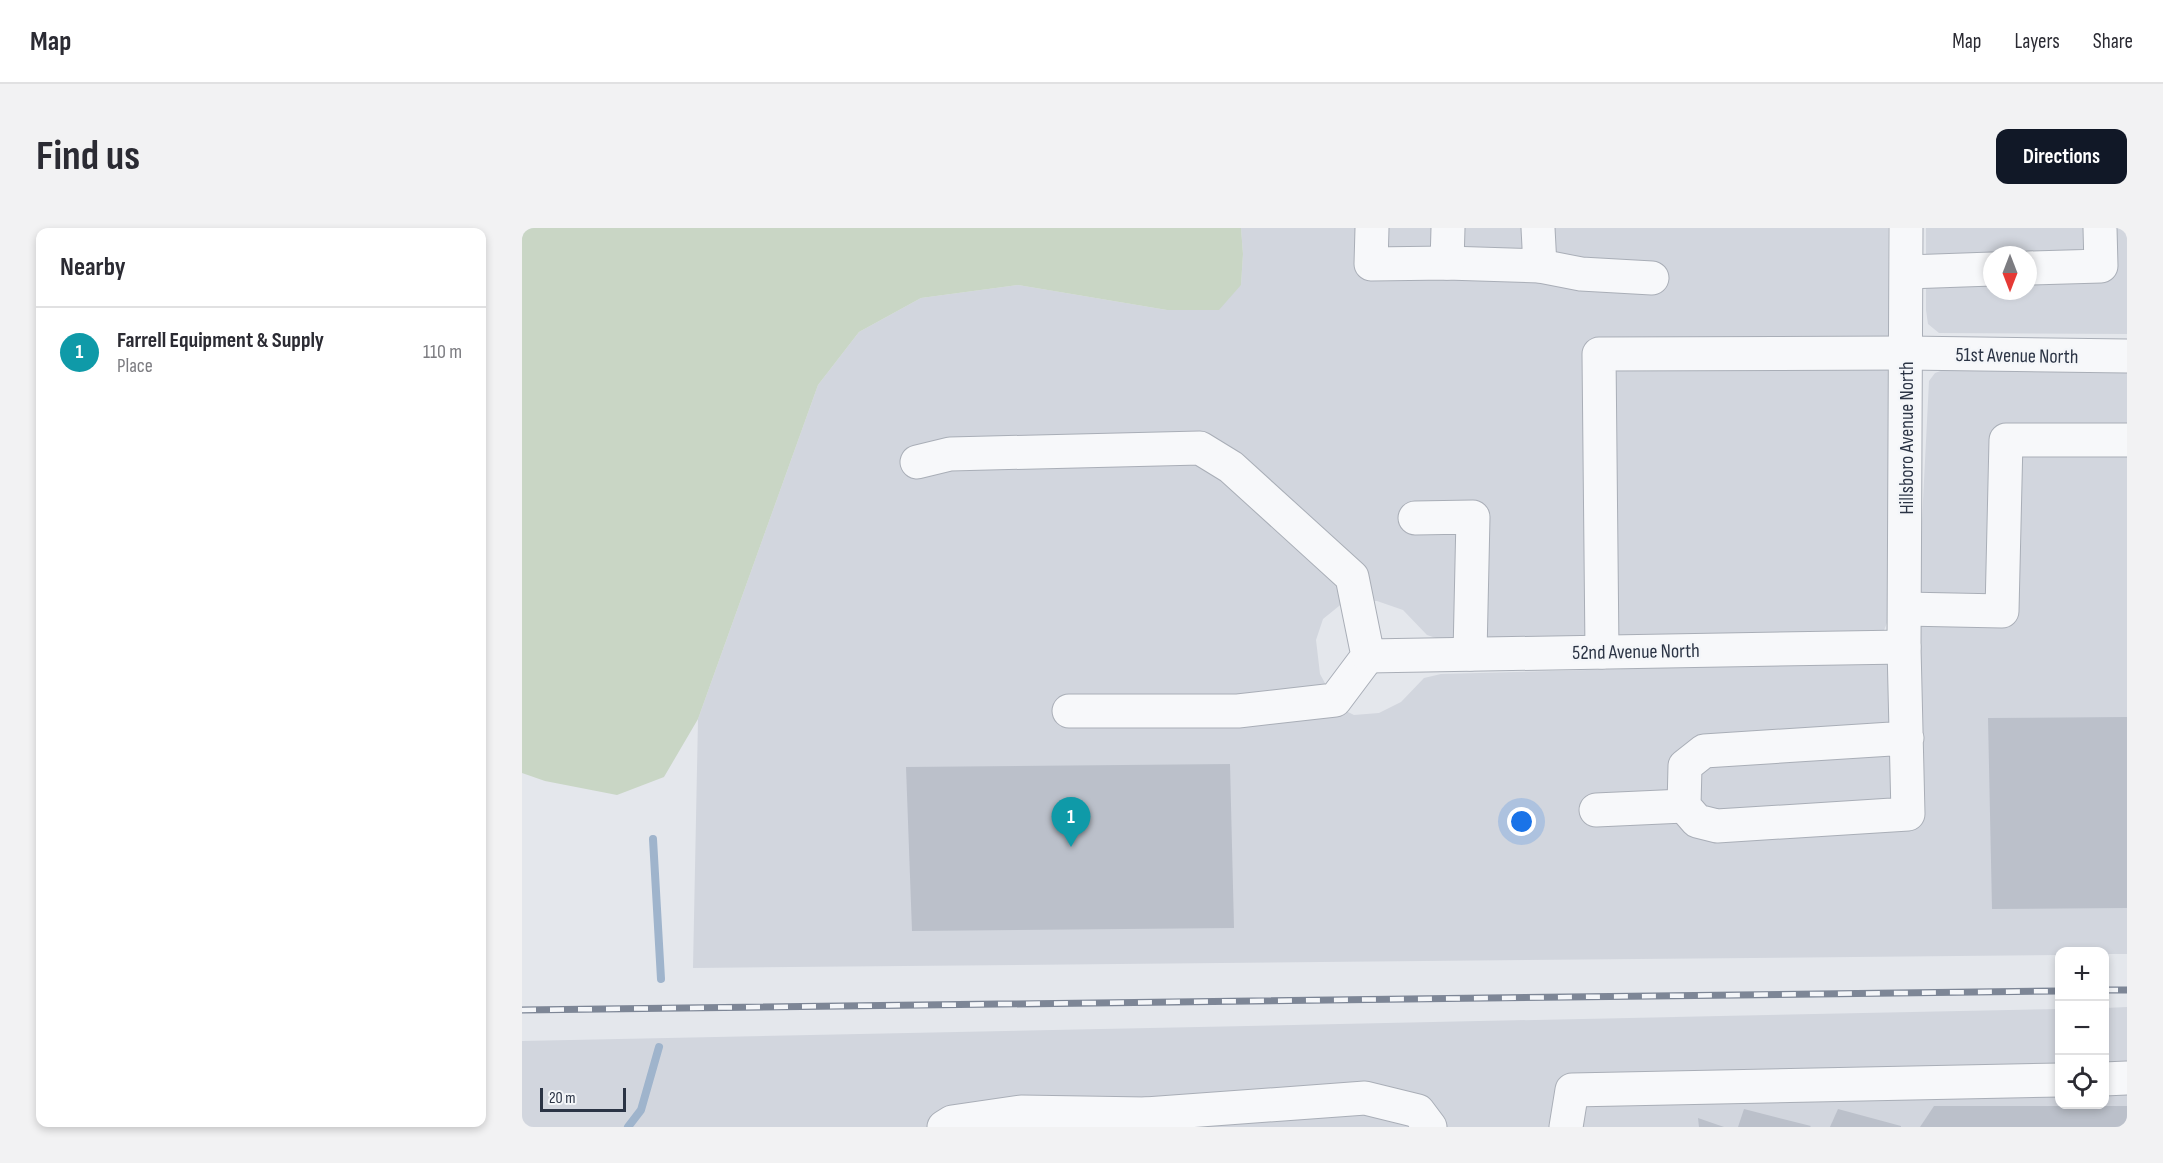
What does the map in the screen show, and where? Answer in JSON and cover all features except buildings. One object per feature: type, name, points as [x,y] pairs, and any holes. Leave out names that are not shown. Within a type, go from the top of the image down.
[{"type":"street","points":[[1372,228],[1371,264],[1447,263],[1539,266],[1581,274],[1652,278]]},
{"type":"street","points":[[1447,263],[1448,228]]},
{"type":"street","points":[[1538,228],[1539,266]]},
{"type":"street","name":"Hillsboro Avenue North","points":[[1684,806],[1697,821],[1717,826],[1908,814],[1904,647],[1906,228]]},
{"type":"street","points":[[2037,268],[2101,266],[2100,228]]},
{"type":"street","points":[[1907,272],[1983,269]]},
{"type":"street","name":"51st Avenue North","points":[[1602,651],[1599,354],[1907,353],[2127,356]]},
{"type":"street","points":[[1905,609],[2002,611],[2006,440],[2127,440]]},
{"type":"street","points":[[917,462],[950,454],[1200,448],[1231,467],[1352,577],[1368,656],[1335,700],[1238,711],[1069,711]]},
{"type":"street","points":[[1415,518],[1473,517],[1470,654]]},
{"type":"street","name":"52nd Avenue North","points":[[1368,656],[1904,647]]},
{"type":"street","points":[[1596,810],[1684,806],[1685,766],[1704,752],[1907,738]]},
{"type":"street","points":[[2109,1079],[2127,1078]]},
{"type":"street","points":[[1566,1127],[1572,1090],[2055,1080]]},
{"type":"street","points":[[944,1127],[952,1122],[1021,1112],[1146,1120],[1365,1098],[1418,1111],[1430,1127]]},
{"type":"shaded area","points":[[1241,228],[1888,228],[1890,615],[1883,633],[1442,640],[1427,635],[1403,610],[1377,601],[1344,602],[1323,619],[1316,640],[1320,674],[1338,707],[1354,715],[1379,713],[1401,702],[1424,678],[1441,674],[1915,661],[1929,381],[1935,373],[1954,366],[2127,369],[2127,954],[2109,954],[2109,947],[2055,947],[2055,955],[693,968],[698,719],[818,385],[859,332],[921,298],[1018,285],[1167,310],[1241,285],[1243,254]]},
{"type":"shaded area","points":[[1926,228],[2127,228],[2127,334],[1939,333],[1928,324]]},
{"type":"shaded area","points":[[2127,1007],[2127,1127],[522,1127],[522,1041],[2055,1009],[2055,1109],[2109,1109],[2109,1008]]},
{"type":"green space","points":[[522,228],[1241,228],[1243,254],[1241,285],[1219,310],[1167,310],[1018,285],[921,298],[859,332],[818,385],[698,719],[664,777],[617,795],[545,781],[522,773]]},
{"type":"waterway","points":[[653,839],[661,979]]},
{"type":"waterway","points":[[628,1127],[641,1110],[659,1047]]},
{"type":"railway","points":[[2109,990],[2127,990]]},
{"type":"railway","points":[[522,1010],[2055,991]]},
{"type":"place","name":"Farrell Equipment & Supply","points":[[1071,847]]}]
